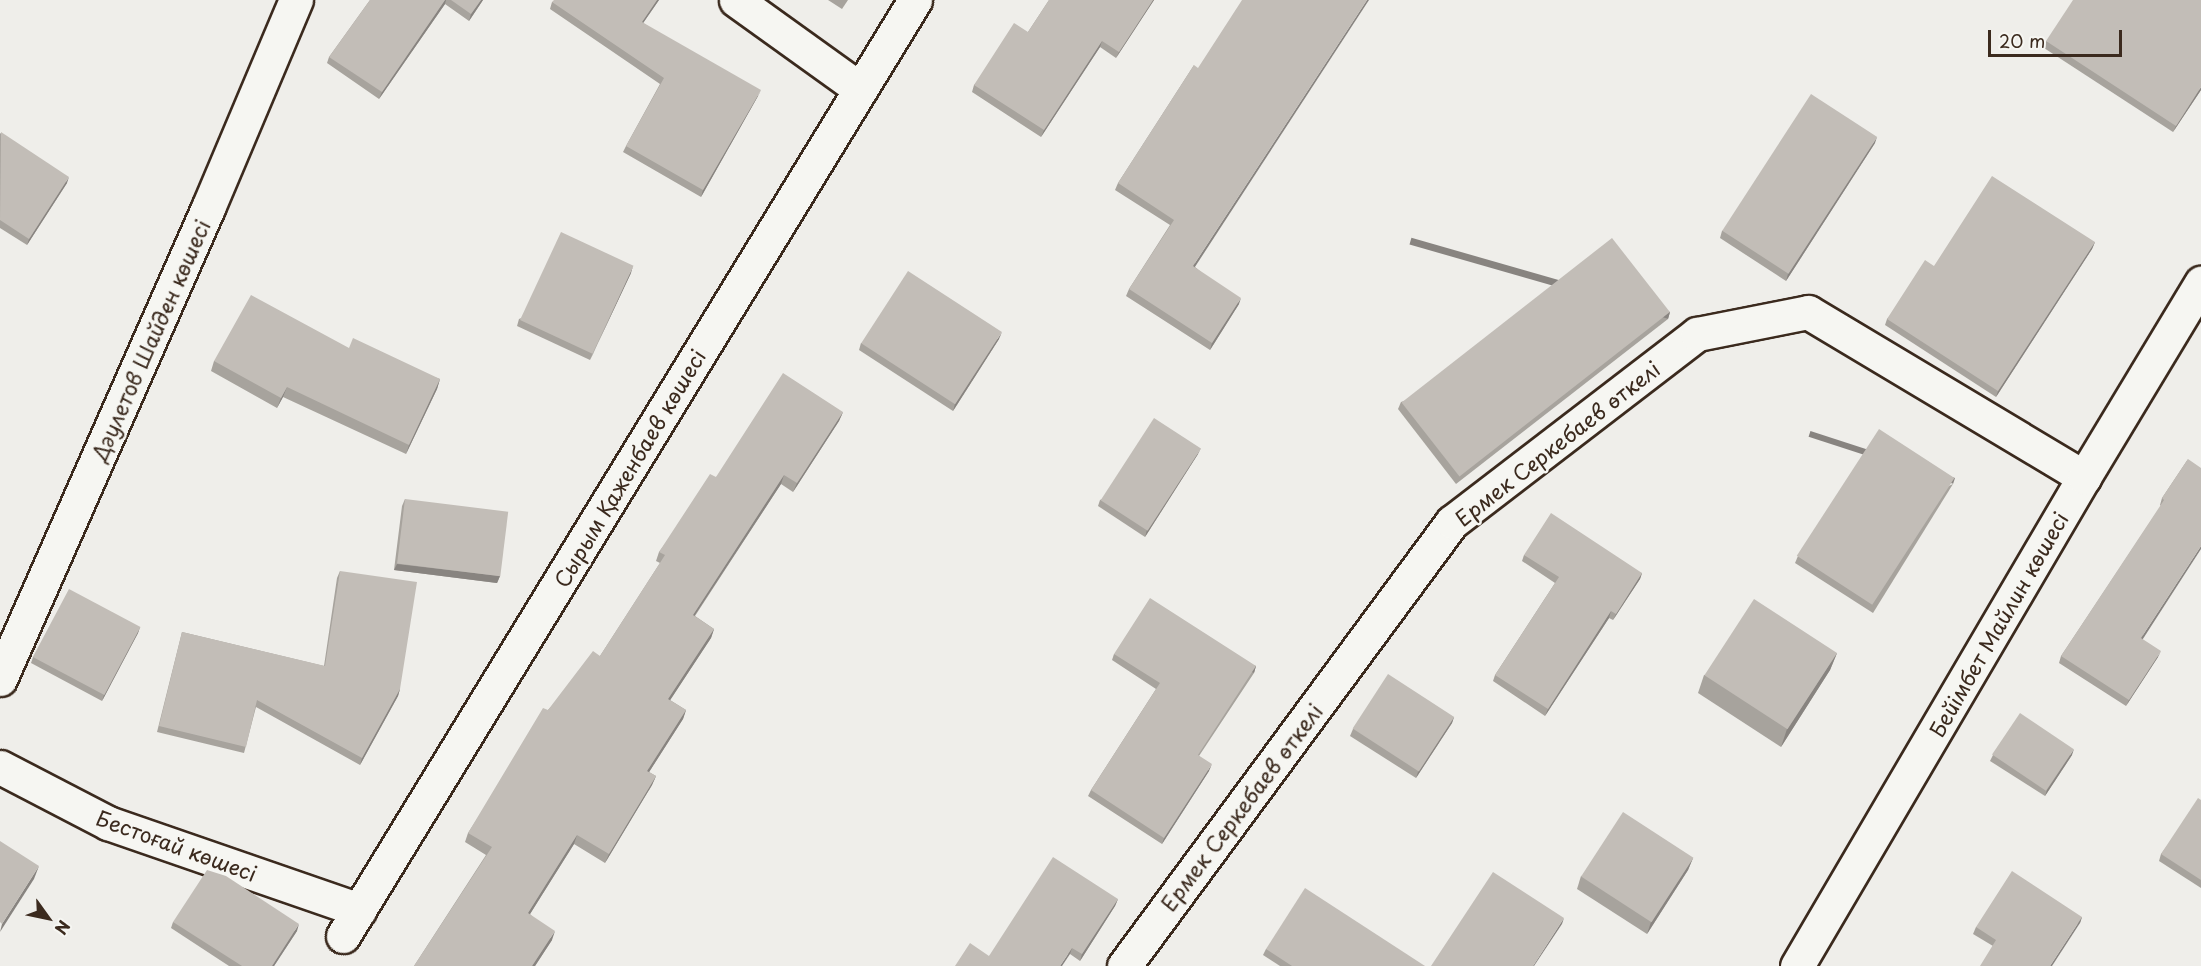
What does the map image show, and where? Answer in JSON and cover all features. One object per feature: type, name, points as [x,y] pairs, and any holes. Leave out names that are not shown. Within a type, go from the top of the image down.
[{"type":"street","name":"Дәулетов Шайден көшесі","points":[[0,679],[208,208],[296,0]]},
{"type":"street","points":[[736,0],[860,89]]},
{"type":"street","name":"Сырым Қаженбаев көшесі","points":[[351,923],[915,0]]},
{"type":"street","name":"Бейімбет Майлин көшесі","points":[[1797,966],[2084,477],[2201,283]]},
{"type":"street","name":"Ермек Серкебаев өткелі","points":[[1124,966],[1452,522],[1697,334],[1808,312],[2084,477]]},
{"type":"street","name":"Бестоғай көшесі","points":[[0,767],[108,823],[351,923]]},
{"type":"building","points":[[370,0],[445,0],[382,92],[329,57]]},
{"type":"building","points":[[451,0],[481,0],[471,14]]},
{"type":"building","points":[[554,0],[657,0],[642,22],[761,90],[703,190],[626,146],[664,78],[552,2]]},
{"type":"building","points":[[1049,0],[1153,0],[1119,52],[1102,41],[1044,130],[974,85],[1014,23],[1028,32]]},
{"type":"building","points":[[1242,0],[1367,0],[1193,266],[1241,298],[1212,343],[1129,289],[1174,220],[1118,183],[1194,65],[1198,68]]},
{"type":"building","points":[[2073,0],[2201,0],[2201,87],[2176,126],[2046,41]]},
{"type":"building","points":[[1811,94],[1877,137],[1788,274],[1722,231]]},
{"type":"building","points":[[1,132],[69,177],[29,239],[0,220]]},
{"type":"building","points":[[1992,176],[2095,242],[1998,391],[1887,319],[1925,260],[1934,266]]},
{"type":"building","points":[[561,232],[634,266],[593,354],[520,320]]},
{"type":"building","points":[[1612,238],[1670,312],[1459,476],[1402,402]]},
{"type":"building","points":[[908,271],[1002,332],[955,404],[861,343]]},
{"type":"building","points":[[251,295],[349,348],[353,338],[440,379],[409,445],[287,387],[281,398],[214,361]]},
{"type":"building","points":[[783,373],[843,412],[797,483],[784,475],[693,615],[714,629],[668,699],[686,710],[647,771],[656,776],[609,854],[577,835],[528,913],[555,931],[532,966],[414,966],[492,847],[468,833],[543,708],[548,710],[593,651],[600,656],[665,555],[659,552],[710,474],[716,477]]},
{"type":"building","points":[[1154,418],[1201,448],[1148,531],[1101,500]]},
{"type":"building","points":[[1879,429],[1954,478],[1872,605],[1797,556]]},
{"type":"building","points":[[2188,459],[2201,468],[2201,546],[2141,638],[2161,651],[2129,700],[2061,656],[2164,500],[2162,498]]},
{"type":"building","points":[[405,499],[508,512],[500,576],[397,564]]},
{"type":"building","points":[[1551,513],[1642,573],[1616,614],[1611,611],[1548,709],[1495,675],[1559,577],[1524,555]]},
{"type":"building","points":[[340,571],[417,582],[400,689],[362,758],[257,700],[246,747],[159,726],[182,632],[325,666]]},
{"type":"building","points":[[69,589],[141,627],[104,695],[33,657]]},
{"type":"building","points":[[1150,598],[1256,666],[1198,755],[1212,764],[1164,838],[1091,790],[1160,683],[1114,654]]},
{"type":"building","points":[[1754,599],[1837,653],[1787,729],[1704,675]]},
{"type":"building","points":[[1388,674],[1454,717],[1419,772],[1353,729]]},
{"type":"building","points":[[2020,713],[2074,749],[2046,791],[1992,754]]},
{"type":"building","points":[[2198,798],[2201,800],[2201,880],[2161,854]]},
{"type":"building","points":[[1623,812],[1693,858],[1652,922],[1581,877]]},
{"type":"building","points":[[0,841],[39,866],[2,924],[0,922]]},
{"type":"building","points":[[1053,857],[1118,899],[1082,954],[1072,948],[1060,966],[955,966],[970,943],[989,956]]},
{"type":"building","points":[[207,870],[226,876],[299,924],[272,966],[242,966],[173,922]]},
{"type":"building","points":[[2012,871],[2082,917],[2050,966],[1980,966],[1996,940],[1976,927]]},
{"type":"building","points":[[1493,872],[1564,918],[1533,966],[1431,966]]},
{"type":"building","points":[[1305,888],[1425,966],[1292,966],[1266,949]]}]
